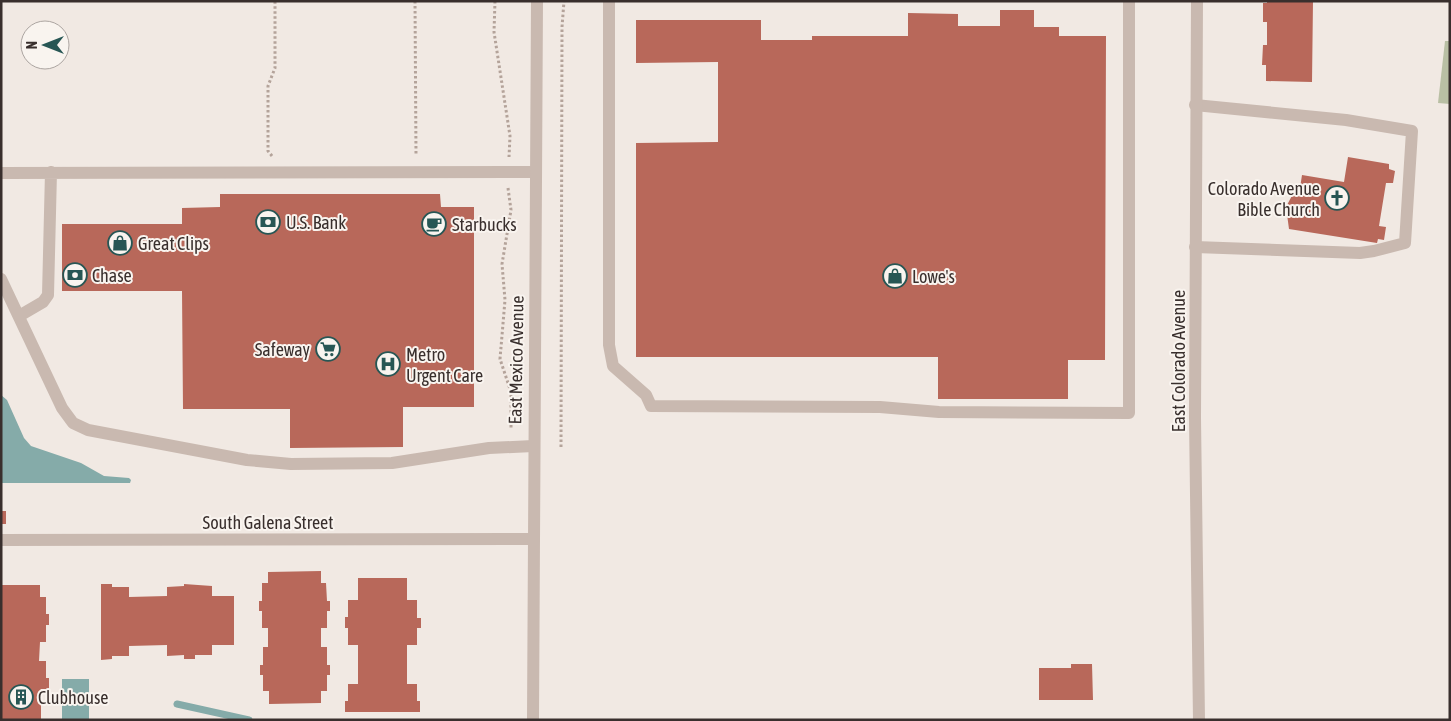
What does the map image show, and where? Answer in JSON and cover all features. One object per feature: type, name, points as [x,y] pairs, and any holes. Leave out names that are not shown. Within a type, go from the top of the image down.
[{"type":"street","name":"East Mexico Avenue","points":[[532,720],[537,1]]},
{"type":"street","points":[[609,1],[610,345],[614,366],[646,395],[651,406],[880,407],[939,412],[1129,412],[1129,1]]},
{"type":"street","name":"East Colorado Avenue","points":[[1197,1],[1195,248],[1199,720]]},
{"type":"street","points":[[1195,105],[1337,119],[1412,131],[1405,243],[1360,253],[1195,248]]},
{"type":"street","points":[[1,172],[536,172]]},
{"type":"street","points":[[19,316],[43,302],[48,294],[51,172]]},
{"type":"street","points":[[1,279],[67,415],[77,426],[91,432],[248,460],[291,464],[392,463],[477,449],[533,446]]},
{"type":"street","name":"South Galena Street","points":[[1,540],[534,539]]},
{"type":"path","points":[[275,1],[275,68],[268,86],[268,151],[280,172]]},
{"type":"path","points":[[415,1],[416,172]]},
{"type":"path","points":[[495,1],[494,32],[510,136],[508,191],[511,210],[502,264],[505,300],[500,359],[511,392],[511,447]]},
{"type":"path","points":[[561,447],[562,37],[564,1]]},
{"type":"green space","points":[[1445,41],[1450,41],[1450,104],[1438,103]]},
{"type":"water","points":[[1,395],[7,400],[24,438],[31,446],[81,463],[104,476],[129,478],[131,480],[130,483],[1,483]]},
{"type":"water","points":[[62,679],[89,679],[89,720],[62,720]]},
{"type":"building","points":[[1267,1],[1313,1],[1312,82],[1266,81],[1266,65],[1262,65],[1263,45],[1267,45],[1267,22],[1263,22],[1263,3],[1267,3]]},
{"type":"building","name":"Lowe's","points":[[1000,10],[1034,10],[1034,27],[1059,27],[1059,36],[1106,36],[1105,360],[1068,360],[1068,399],[938,399],[938,357],[636,357],[636,143],[718,142],[718,62],[636,63],[636,20],[761,20],[761,40],[812,40],[812,36],[908,36],[908,13],[958,14],[958,26],[1000,26]]},
{"type":"building","name":"Colorado Avenue Bible Church","points":[[1348,157],[1389,164],[1389,169],[1395,171],[1393,183],[1386,183],[1379,226],[1386,227],[1384,240],[1378,239],[1377,243],[1289,229],[1286,207],[1296,188],[1300,188],[1302,175],[1344,182]]},
{"type":"building","name":"Safeway","points":[[220,194],[440,194],[441,207],[474,207],[474,407],[403,407],[403,447],[290,448],[290,409],[183,409],[182,291],[62,291],[62,224],[182,224],[182,208],[220,207]]},
{"type":"building","points":[[1,511],[6,511],[6,524],[1,524]]},
{"type":"building","points":[[321,571],[321,583],[326,583],[327,601],[330,601],[330,611],[327,611],[327,628],[321,628],[321,647],[327,647],[327,665],[330,665],[330,675],[327,675],[327,691],[321,691],[321,703],[269,704],[269,691],[263,691],[263,675],[260,675],[260,665],[263,665],[263,647],[268,647],[268,628],[262,628],[262,611],[259,611],[259,601],[262,601],[262,583],[268,583],[268,572]]},
{"type":"building","points":[[358,578],[407,578],[407,600],[417,600],[417,618],[421,618],[421,628],[417,628],[417,645],[407,645],[407,684],[417,684],[417,701],[420,701],[420,712],[345,712],[345,701],[348,701],[348,684],[358,684],[358,645],[348,645],[348,628],[345,628],[345,617],[348,617],[348,600],[358,600]]},
{"type":"building","points":[[101,584],[112,584],[112,587],[129,587],[129,597],[167,596],[167,587],[184,586],[184,584],[212,586],[212,596],[234,596],[234,645],[212,645],[212,655],[195,655],[195,659],[184,659],[184,655],[167,656],[167,645],[129,646],[129,656],[112,656],[112,659],[101,660]]},
{"type":"building","points":[[1,585],[40,585],[40,597],[46,597],[46,614],[49,614],[49,625],[46,625],[46,642],[40,642],[39,661],[46,661],[46,678],[49,678],[49,689],[41,689],[41,720],[1,720]]},
{"type":"building","points":[[1071,664],[1092,664],[1093,700],[1039,700],[1039,668],[1071,668]]},
{"type":"waterway","points":[[177,704],[249,720]]},
{"type":"place","name":"Colorado Avenue Bible Church","points":[[1337,198]]},
{"type":"place","name":"U.S. Bank","points":[[268,222]]},
{"type":"place","name":"Starbucks","points":[[434,224]]},
{"type":"place","name":"Great Clips","points":[[120,243]]},
{"type":"place","name":"Chase","points":[[75,275]]},
{"type":"place","name":"Lowe's","points":[[895,276]]},
{"type":"place","name":"Safeway","points":[[328,349]]},
{"type":"place","name":"Metro Urgent Care","points":[[388,364]]},
{"type":"place","name":"Clubhouse","points":[[21,697]]}]
